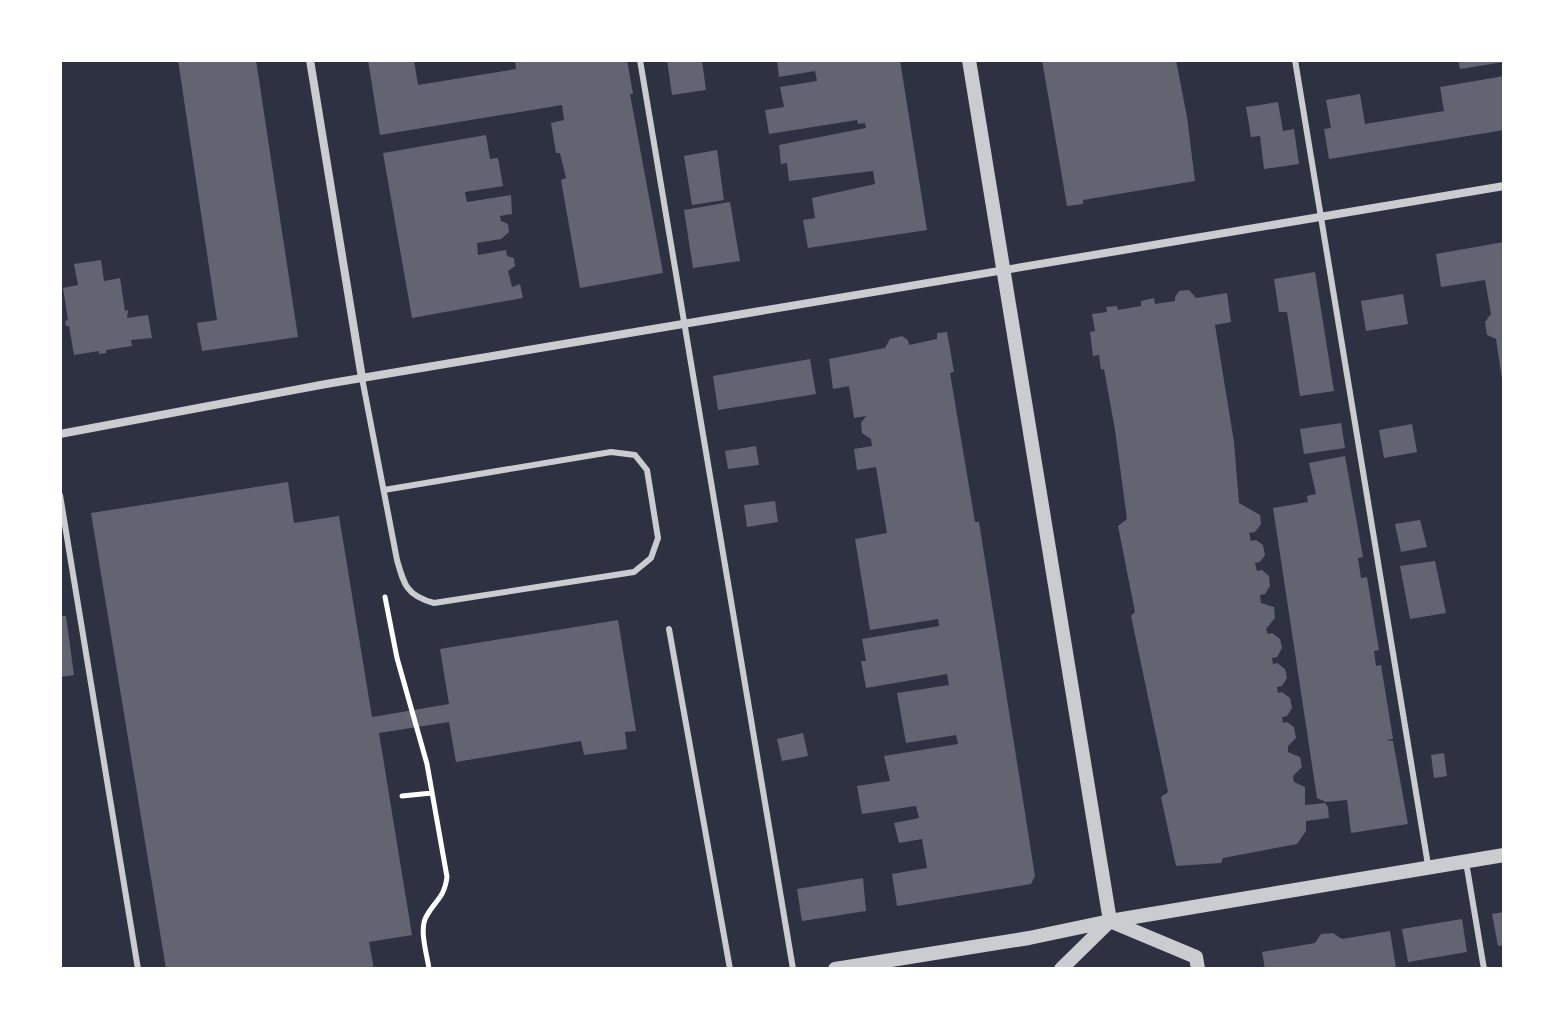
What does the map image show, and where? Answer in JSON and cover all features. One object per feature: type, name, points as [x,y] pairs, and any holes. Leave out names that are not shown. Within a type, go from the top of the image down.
[{"type":"street","points":[[310,60],[362,378]]},
{"type":"street","points":[[969,60],[1110,921]]},
{"type":"street","points":[[60,434],[362,378],[1504,186]]},
{"type":"street","points":[[835,969],[1504,855]]},
{"type":"street","points":[[1061,969],[1110,921]]},
{"type":"street","points":[[1110,921],[1196,957],[1198,969]]},
{"type":"lane","points":[[640,60],[793,969]]},
{"type":"lane","points":[[1295,60],[1429,868]]},
{"type":"lane","points":[[362,378],[384,490],[403,582],[416,598],[434,603],[634,572],[651,558],[658,538],[647,470],[635,455],[611,452],[384,490]]},
{"type":"lane","points":[[60,495],[138,969]]},
{"type":"lane","points":[[669,629],[730,969]]},
{"type":"lane","points":[[1466,862],[1484,969]]},
{"type":"path","points":[[383,582],[397,658],[427,764],[447,877],[445,893],[425,919],[429,969]]},
{"type":"path","points":[[402,796],[432,793]]},
{"type":"building","points":[[178,60],[256,60],[298,337],[202,351],[197,323],[217,320]]},
{"type":"building","points":[[368,60],[414,60],[418,85],[516,69],[515,60],[627,60],[633,94],[630,94],[663,273],[580,288],[561,180],[566,178],[560,153],[556,153],[551,123],[564,120],[562,105],[380,135]]},
{"type":"building","points":[[667,60],[702,60],[706,90],[672,95]]},
{"type":"building","points":[[777,60],[900,60],[927,230],[808,248],[803,220],[815,218],[812,198],[875,184],[873,171],[789,181],[787,163],[781,164],[779,145],[866,128],[865,123],[858,124],[857,120],[769,134],[765,110],[784,107],[780,87],[817,81],[815,71],[779,77]]},
{"type":"building","points":[[1042,60],[1176,60],[1195,181],[1083,200],[1083,204],[1067,206]]},
{"type":"building","points":[[1458,60],[1504,60],[1504,62],[1460,69]]},
{"type":"building","points":[[1504,76],[1504,130],[1329,159],[1324,129],[1331,128],[1326,100],[1360,94],[1365,124],[1444,111],[1440,87]]},
{"type":"building","points":[[1278,102],[1283,131],[1294,129],[1299,164],[1264,169],[1260,136],[1251,137],[1246,107]]},
{"type":"building","points":[[486,135],[490,159],[498,158],[503,186],[465,192],[467,202],[511,195],[512,214],[500,216],[501,221],[508,224],[509,232],[501,239],[477,243],[478,255],[506,250],[507,256],[514,258],[515,266],[508,271],[512,287],[520,284],[523,298],[412,318],[383,153]]},
{"type":"building","points":[[717,150],[724,200],[692,205],[684,156]]},
{"type":"building","points":[[730,202],[740,261],[693,268],[684,210]]},
{"type":"building","points":[[1504,242],[1502,379],[1496,339],[1487,335],[1485,322],[1491,314],[1485,280],[1441,287],[1436,254]]},
{"type":"building","points":[[101,260],[104,281],[120,278],[127,318],[148,315],[152,338],[131,340],[132,346],[106,350],[106,353],[99,354],[99,351],[74,355],[69,326],[65,321],[68,320],[63,288],[78,285],[74,264]]},
{"type":"building","points":[[1315,272],[1334,391],[1300,396],[1287,312],[1279,312],[1274,279]]},
{"type":"building","points":[[1189,290],[1196,298],[1227,293],[1231,322],[1215,325],[1234,442],[1239,503],[1260,515],[1261,524],[1255,532],[1249,533],[1251,541],[1256,540],[1263,545],[1265,555],[1255,563],[1257,571],[1262,570],[1269,576],[1270,586],[1265,594],[1260,595],[1261,603],[1274,607],[1275,618],[1266,629],[1268,634],[1272,633],[1280,639],[1282,648],[1277,657],[1272,658],[1273,664],[1277,663],[1285,669],[1287,678],[1282,686],[1277,687],[1278,693],[1282,692],[1290,698],[1292,708],[1287,716],[1282,717],[1283,723],[1294,727],[1296,738],[1288,746],[1288,752],[1300,757],[1302,767],[1293,776],[1294,782],[1305,787],[1305,805],[1325,803],[1329,818],[1306,821],[1306,831],[1297,844],[1223,858],[1221,863],[1176,866],[1161,797],[1168,792],[1131,616],[1135,612],[1118,526],[1127,519],[1115,430],[1104,369],[1101,370],[1099,355],[1093,356],[1090,332],[1095,331],[1092,314],[1107,312],[1106,307],[1117,306],[1118,310],[1141,306],[1141,301],[1154,298],[1155,304],[1175,301],[1179,291]]},
{"type":"building","points":[[1403,294],[1408,324],[1366,331],[1361,301]]},
{"type":"building","points":[[947,332],[954,372],[950,373],[975,522],[979,522],[1035,876],[1031,884],[897,906],[892,874],[927,868],[922,839],[899,843],[894,823],[919,818],[916,806],[862,814],[857,786],[890,781],[884,756],[958,744],[956,735],[906,743],[897,693],[949,685],[947,674],[866,688],[861,661],[866,661],[862,639],[939,626],[938,619],[870,630],[855,539],[887,533],[876,467],[857,470],[854,449],[872,446],[871,439],[862,433],[861,423],[866,416],[854,418],[849,386],[833,389],[829,359],[885,348],[890,339],[902,336],[909,345],[937,339],[937,333]]},
{"type":"building","points":[[810,359],[816,394],[718,410],[713,376]]},
{"type":"building","points":[[1341,423],[1345,448],[1304,454],[1300,429]]},
{"type":"building","points":[[1412,424],[1417,452],[1384,458],[1379,430]]},
{"type":"building","points":[[756,446],[759,465],[728,469],[725,451]]},
{"type":"building","points":[[1345,456],[1363,557],[1358,558],[1361,578],[1367,577],[1379,650],[1374,651],[1376,666],[1381,665],[1393,739],[1386,740],[1393,741],[1408,824],[1351,833],[1347,800],[1326,802],[1317,798],[1273,508],[1308,502],[1307,496],[1316,494],[1309,463]]},
{"type":"building","points":[[288,482],[294,523],[339,516],[372,717],[449,704],[440,649],[618,620],[636,731],[625,732],[627,749],[584,755],[581,741],[456,762],[449,722],[379,733],[412,935],[369,942],[374,969],[166,969],[91,513]]},
{"type":"building","points":[[775,501],[778,522],[747,527],[744,505]]},
{"type":"building","points":[[1420,520],[1427,547],[1401,552],[1395,524]]},
{"type":"building","points":[[1435,561],[1446,613],[1410,619],[1400,566]]},
{"type":"building","points":[[60,616],[66,616],[74,675],[60,677]]},
{"type":"building","points":[[803,733],[808,756],[782,761],[777,739]]},
{"type":"building","points":[[1444,753],[1447,776],[1434,778],[1431,755]]},
{"type":"building","points":[[863,878],[866,911],[802,921],[797,889]]},
{"type":"building","points":[[1504,912],[1504,945],[1498,946],[1492,914]]},
{"type":"building","points":[[1462,919],[1467,952],[1408,962],[1402,929]]},
{"type":"building","points":[[1390,931],[1396,968],[1265,969],[1262,952],[1315,943],[1321,934],[1333,933],[1342,939]]}]
